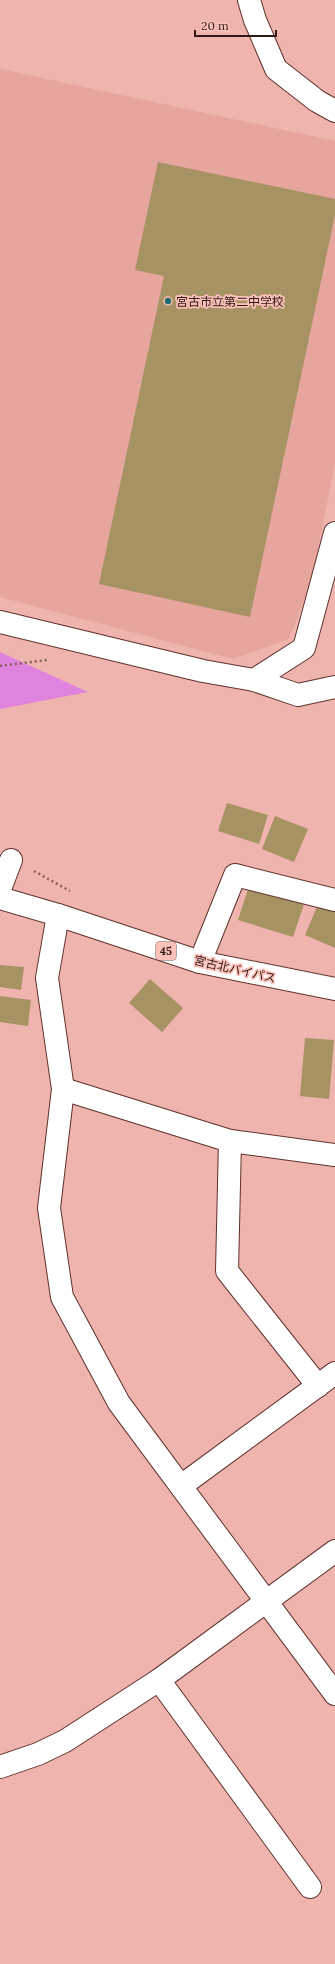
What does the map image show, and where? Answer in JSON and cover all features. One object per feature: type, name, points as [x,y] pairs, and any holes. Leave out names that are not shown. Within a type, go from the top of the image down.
[{"type":"main road","points":[[249,0],[255,20],[276,69],[317,101],[335,111]]},
{"type":"main road","points":[[254,680],[304,648],[335,533]]},
{"type":"main road","points":[[0,622],[203,672],[254,680],[298,695],[335,687]]},
{"type":"main road","points":[[0,889],[11,860]]},
{"type":"main road","points":[[200,962],[235,875],[335,900]]},
{"type":"main road","name":"宮古北バイパス","points":[[0,898],[58,915],[200,962],[335,989]]},
{"type":"main road","points":[[58,915],[47,978],[63,1089],[49,1208],[62,1297],[119,1403],[267,1600],[335,1694]]},
{"type":"main road","points":[[63,1089],[230,1141],[335,1155]]},
{"type":"main road","points":[[230,1141],[227,1271],[318,1386]]},
{"type":"main road","points":[[181,1486],[335,1373]]},
{"type":"main road","points":[[0,1767],[38,1754],[65,1741],[159,1680],[335,1551]]},
{"type":"main road","points":[[159,1680],[310,1887]]},
{"type":"path","points":[[11,860],[71,891]]},
{"type":"shaded area","name":"宮古市立第二中学校","points":[[0,69],[335,141],[335,462],[312,580],[289,639],[233,659],[0,597]]},
{"type":"shaded area","points":[[0,652],[88,692],[0,709]]},
{"type":"building","points":[[158,162],[335,199],[335,215],[250,617],[99,584],[164,276],[135,270]]},
{"type":"building","points":[[227,803],[268,815],[259,844],[218,831]]},
{"type":"building","points":[[275,816],[308,829],[294,862],[262,849]]},
{"type":"building","points":[[249,886],[304,904],[293,937],[238,920]]},
{"type":"building","points":[[319,902],[335,909],[335,948],[305,935]]},
{"type":"building","points":[[0,965],[24,967],[21,990],[0,987]]},
{"type":"building","points":[[150,979],[183,1008],[162,1032],[129,1003]]},
{"type":"building","points":[[0,996],[31,1000],[28,1026],[0,1022]]},
{"type":"building","points":[[305,1038],[334,1040],[329,1099],[300,1096]]},
{"type":"place","name":"宮古市立第二中学校","points":[[168,301]]}]
